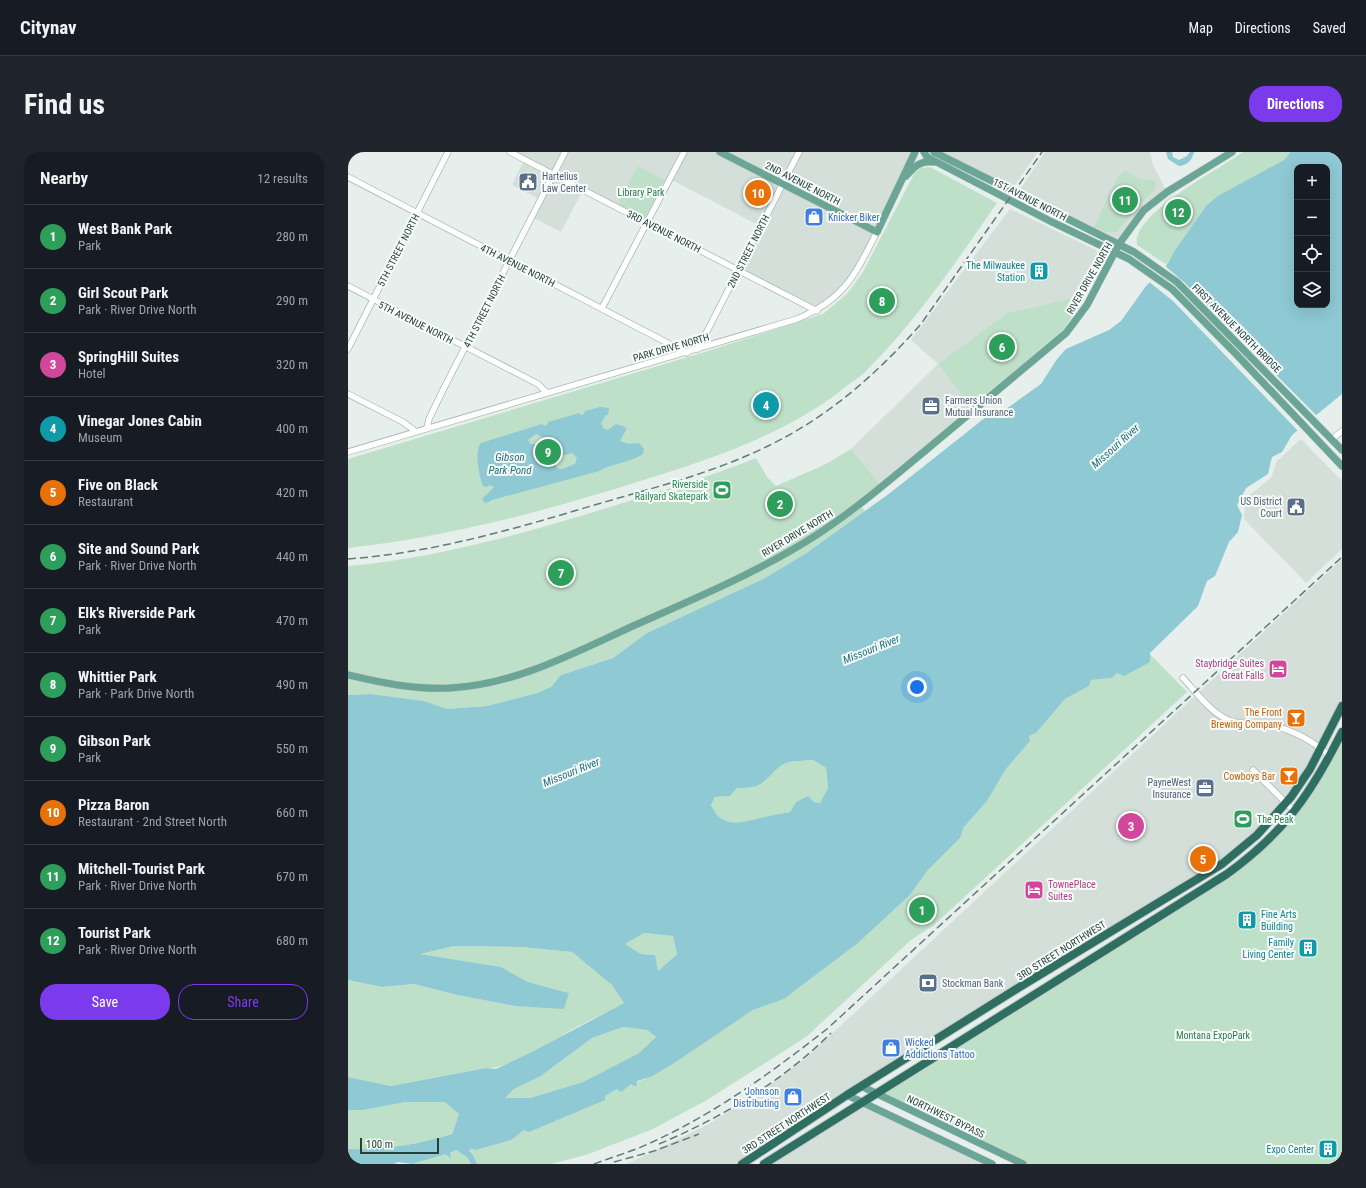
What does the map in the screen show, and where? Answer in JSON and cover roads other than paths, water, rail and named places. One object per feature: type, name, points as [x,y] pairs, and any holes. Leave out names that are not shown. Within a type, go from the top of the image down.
[{"type":"highway","name":"3RD STREET NORTHWEST","points":[[742,1164],[861,1086],[1081,948],[1222,864],[1257,835],[1286,803],[1310,769],[1342,706]]},
{"type":"highway","points":[[764,1164],[878,1094],[1084,962],[1227,874],[1272,838],[1295,812],[1318,778],[1342,732]]},
{"type":"main road","name":"2ND AVENUE NORTH","points":[[720,152],[877,232]]},
{"type":"main road","name":"PARK DRIVE NORTH","points":[[877,232],[915,152]]},
{"type":"main road","name":"1ST AVENUE NORTH","points":[[924,152],[927,157],[940,164],[1050,221],[1130,259]]},
{"type":"main road","name":"1ST AVENUE NORTH","points":[[934,152],[1134,252]]},
{"type":"main road","name":"RIVER DRIVE NORTH","points":[[348,675],[391,684],[430,688],[472,686],[502,679],[578,651],[785,554],[827,528],[866,498],[1066,333],[1087,305],[1115,252],[1144,210],[1167,192],[1232,152]]},
{"type":"main road","points":[[902,180],[916,165],[921,162],[926,161],[940,164]]},
{"type":"main road","name":"FIRST AVENUE NORTH BRIDGE","points":[[1134,252],[1177,282],[1342,450]]},
{"type":"main road","name":"FIRST AVENUE NORTH BRIDGE","points":[[1130,259],[1172,289],[1342,466]]},
{"type":"main road","name":"NORTHWEST BYPASS","points":[[861,1086],[1023,1164]]},
{"type":"main road","points":[[847,1095],[992,1164]]},
{"type":"street","name":"5TH STREET NORTH","points":[[348,349],[448,152]]},
{"type":"street","name":"3RD AVENUE NORTH","points":[[510,152],[648,222],[817,311]]},
{"type":"street","name":"4TH STREET NORTH","points":[[427,428],[429,419],[465,347],[565,152]]},
{"type":"street","points":[[602,308],[684,152]]},
{"type":"street","name":"2ND STREET NORTH","points":[[698,350],[799,152]]},
{"type":"street","name":"4TH AVENUE NORTH","points":[[348,177],[687,353]]},
{"type":"street","name":"PARK DRIVE NORTH","points":[[348,452],[415,431],[797,320],[817,311],[831,302],[855,274],[877,232]]},
{"type":"street","name":"5TH AVENUE NORTH","points":[[348,286],[538,384],[547,393]]},
{"type":"street","points":[[348,394],[403,422],[415,431]]},
{"type":"street","points":[[1332,439],[1342,431]]},
{"type":"street","points":[[1183,678],[1213,709],[1227,719],[1275,727],[1305,738],[1321,748],[1330,756]]},
{"type":"street","points":[[1253,770],[1295,812]]},
{"type":"water","points":[[1166,152],[1172,152],[1173,157],[1179,160],[1187,156],[1190,152],[1194,152],[1189,162],[1185,165],[1179,166],[1168,159]]},
{"type":"water","name":"Missouri River","points":[[1290,152],[1342,152],[1342,394],[1292,435],[1282,452],[1272,457],[1268,474],[1246,488],[1237,505],[1242,515],[1238,532],[1229,542],[1215,576],[1207,581],[1198,606],[1150,653],[1150,662],[1124,676],[1117,673],[1112,678],[1091,680],[1089,686],[1065,699],[1036,733],[1029,736],[1030,741],[1006,769],[987,801],[964,827],[960,838],[928,870],[910,895],[858,943],[784,999],[753,1010],[674,1063],[651,1077],[637,1081],[636,1087],[631,1084],[621,1092],[617,1089],[605,1096],[605,1100],[529,1132],[524,1130],[511,1140],[475,1150],[471,1148],[469,1151],[473,1155],[477,1164],[471,1164],[467,1157],[456,1150],[450,1153],[451,1159],[446,1154],[412,1164],[398,1162],[394,1164],[348,1164],[348,1149],[375,1149],[400,1146],[452,1134],[459,1114],[445,1102],[406,1102],[363,1110],[348,1110],[348,1077],[391,1086],[486,1068],[496,1069],[530,1053],[624,1003],[612,985],[572,952],[521,947],[454,946],[420,954],[501,967],[528,982],[569,993],[564,1009],[515,1006],[457,995],[414,984],[382,987],[348,980],[348,695],[371,694],[424,701],[447,709],[487,706],[537,693],[551,687],[561,675],[613,658],[647,633],[763,579],[805,554],[890,493],[986,417],[999,414],[1041,384],[1057,359],[1066,349],[1109,330],[1121,321],[1146,286],[1167,265],[1175,250],[1206,206],[1218,196],[1284,160]],"holes":[[[813,760],[826,768],[828,788],[820,803],[814,802],[808,796],[796,802],[790,812],[736,823],[719,817],[711,805],[715,797],[730,796],[737,788],[759,785],[779,767],[786,763],[793,761]],[[644,933],[673,936],[677,954],[658,971],[655,955],[641,954],[625,944]],[[623,1027],[647,1030],[656,1037],[639,1053],[583,1082],[530,1098],[505,1098],[514,1089],[541,1076],[592,1038]]]},
{"type":"water","name":"Gibson Park Pond","points":[[600,407],[609,408],[608,415],[606,415],[601,423],[603,428],[608,430],[616,424],[625,427],[626,430],[620,441],[629,444],[639,443],[644,449],[643,454],[599,471],[492,500],[486,503],[484,502],[482,499],[494,487],[490,485],[486,487],[483,486],[481,482],[478,452],[481,443],[542,424],[544,426],[547,425],[548,422],[579,413],[581,415],[584,414],[585,411]],"holes":[[[536,434],[542,437],[539,444],[531,444],[528,440]],[[572,453],[577,458],[575,464],[562,469],[557,468],[554,462],[557,457]]]},
{"type":"railway","points":[[348,559],[437,547],[495,533],[700,474],[768,446],[811,422],[869,377],[921,324],[1042,152]]},
{"type":"railway","points":[[594,1164],[642,1147],[696,1120],[763,1077],[827,1029],[1342,557]]},
{"type":"railway","points":[[659,1144],[682,1134],[750,1097],[793,1067],[831,1033]]},
{"type":"railway","points":[[614,1162],[654,1151],[699,1134]]},
{"type":"place","name":"Hartelius Law Center","points":[[528,182]]},
{"type":"place","name":"Pizza Baron","points":[[758,193]]},
{"type":"place","name":"Mitchell-Tourist Park","points":[[1125,200]]},
{"type":"place","name":"Tourist Park","points":[[1178,212]]},
{"type":"place","name":"Knicker Biker","points":[[814,217]]},
{"type":"place","name":"The Milwaukee Station","points":[[1039,271]]},
{"type":"place","name":"Whittier Park","points":[[882,301]]},
{"type":"place","name":"Site and Sound Park","points":[[1002,347]]},
{"type":"place","name":"Vinegar Jones Cabin","points":[[766,405]]},
{"type":"place","name":"Farmers Union Mutual Insurance","points":[[931,406]]},
{"type":"place","name":"Gibson Park","points":[[548,452]]},
{"type":"place","name":"Riverside Railyard Skatepark","points":[[722,490]]},
{"type":"place","name":"Girl Scout Park","points":[[780,504]]},
{"type":"place","name":"US District Court","points":[[1296,507]]},
{"type":"place","name":"Elk's Riverside Park","points":[[561,573]]},
{"type":"place","name":"Staybridge Suites Great Falls","points":[[1278,669]]},
{"type":"place","name":"The Front Brewing Company","points":[[1296,718]]},
{"type":"place","name":"Cowboys Bar","points":[[1289,776]]},
{"type":"place","name":"PayneWest Insurance","points":[[1205,788]]},
{"type":"place","name":"The Peak","points":[[1243,819]]},
{"type":"place","name":"SpringHill Suites","points":[[1131,826]]},
{"type":"place","name":"Five on Black","points":[[1203,859]]},
{"type":"place","name":"TownePlace Suites","points":[[1034,890]]},
{"type":"place","name":"West Bank Park","points":[[922,910]]},
{"type":"place","name":"Fine Arts Building","points":[[1247,920]]},
{"type":"place","name":"Family Living Center","points":[[1308,948]]},
{"type":"place","name":"Stockman Bank","points":[[928,983]]},
{"type":"place","name":"Wicked Addictions Tattoo","points":[[891,1048]]},
{"type":"place","name":"Johnson Distributing","points":[[793,1097]]},
{"type":"place","name":"Expo Center","points":[[1328,1149]]},
{"type":"park label","name":"Library Park","points":[[641,192]]},
{"type":"park label","name":"Montana ExpoPark","points":[[1213,1035]]}]
